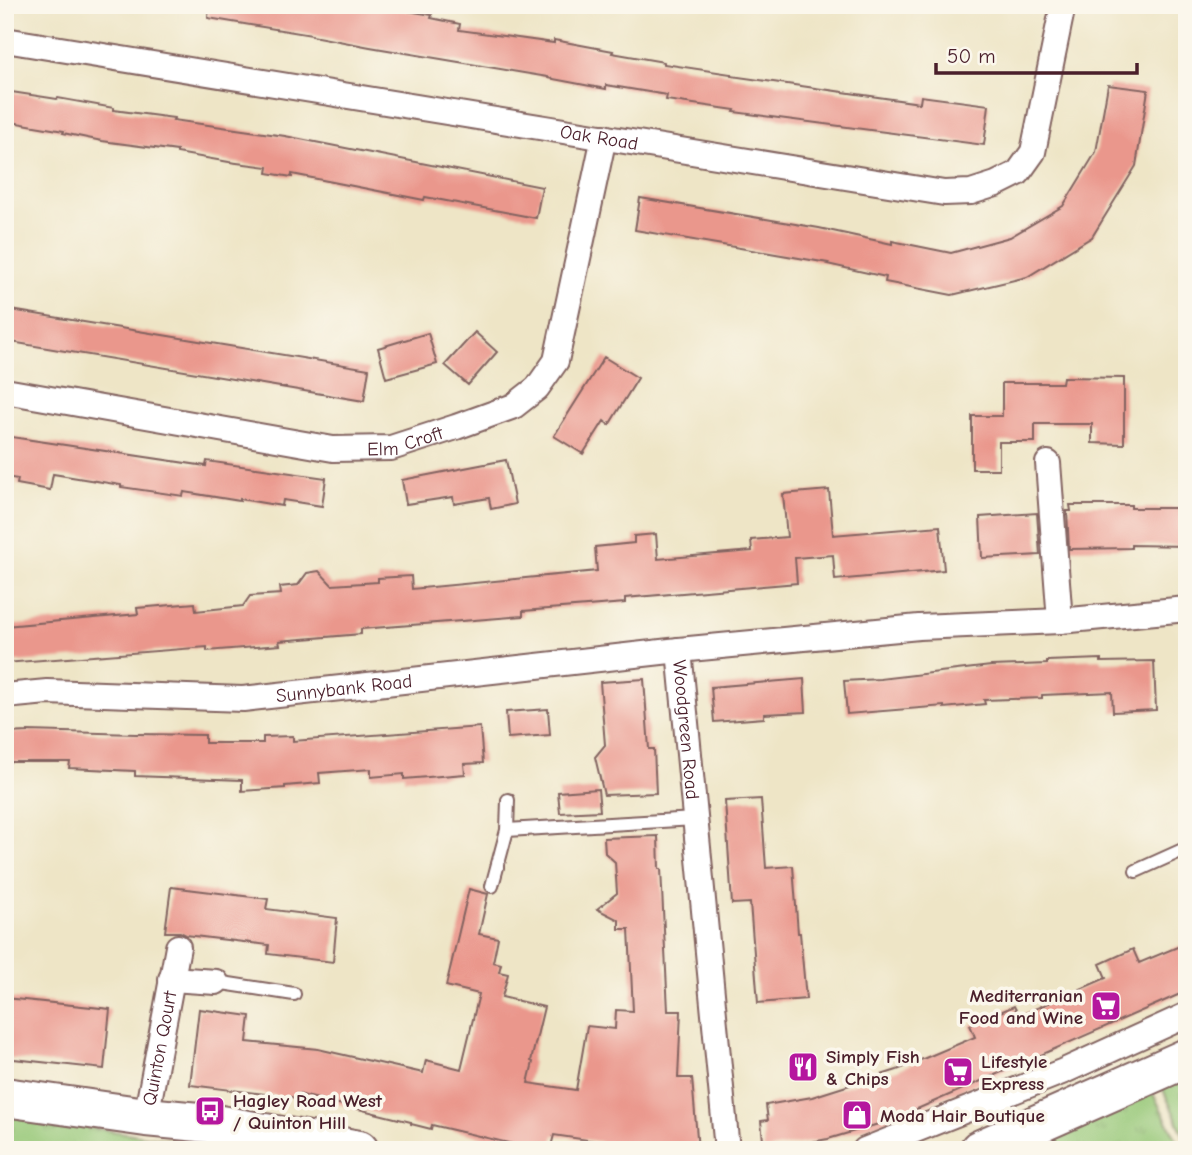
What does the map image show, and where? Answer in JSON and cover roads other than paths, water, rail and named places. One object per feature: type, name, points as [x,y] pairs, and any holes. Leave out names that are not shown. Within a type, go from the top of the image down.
[{"type":"highway","points":[[979,1150],[1071,1089],[1187,1058]]},
{"type":"highway","points":[[5,1097],[209,1123],[359,1150]]},
{"type":"street","name":"Oak Road","points":[[5,40],[944,193],[971,192],[996,184],[1018,173],[1033,152],[1063,5]]},
{"type":"street","name":"Elm Croft","points":[[5,391],[333,449],[391,448],[514,406],[537,388],[556,361],[604,137]]},
{"type":"street","points":[[1048,463],[1060,621]]},
{"type":"street","name":"Woodgreen Road","points":[[727,1150],[680,650],[919,627],[1060,621],[1187,609]]},
{"type":"street","name":"Sunnybank Road","points":[[5,696],[47,692],[243,699],[680,650]]},
{"type":"street","name":"Quinton Qourt","points":[[146,1117],[178,947]]},
{"type":"street","name":"Quinton Qourt","points":[[171,979],[216,982]]},
{"type":"street","points":[[865,1150],[1071,1089],[1187,1015]]},
{"type":"lane","points":[[492,886],[507,830],[508,800]]},
{"type":"lane","points":[[507,830],[695,819]]},
{"type":"lane","points":[[1136,871],[1187,849]]},
{"type":"lane","points":[[216,982],[294,994]]},
{"type":"place","name":"Mediterranian Food and Wine","points":[[1106,1006]]},
{"type":"place","name":"Simply Fish & Chips","points":[[803,1067]]},
{"type":"place","name":"Lifestyle Express","points":[[958,1072]]},
{"type":"place","name":"Hagley Road West / Quinton Hill","points":[[210,1111]]},
{"type":"place","name":"Moda Hair Boutique","points":[[857,1115]]}]
